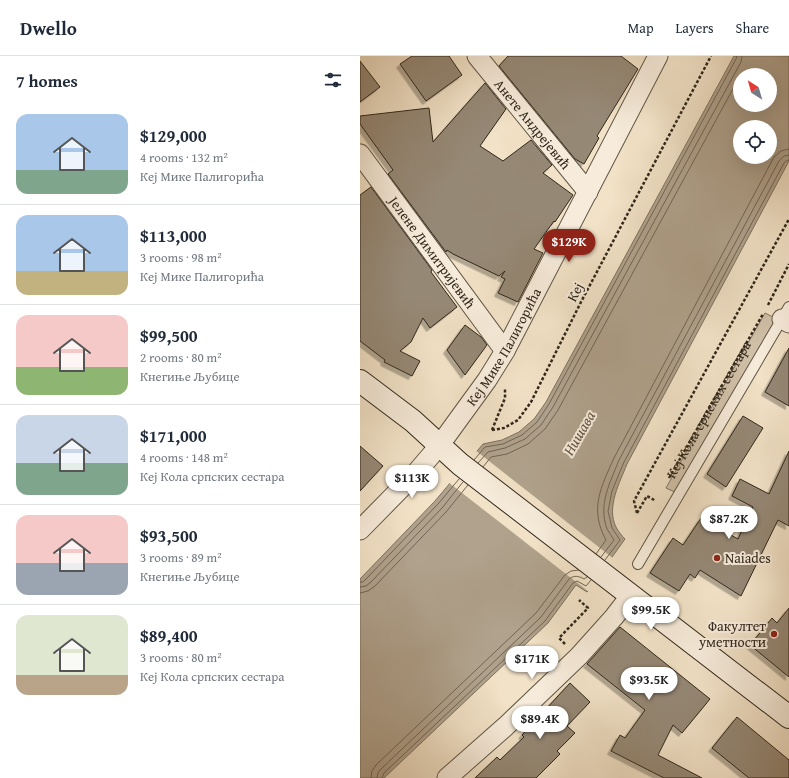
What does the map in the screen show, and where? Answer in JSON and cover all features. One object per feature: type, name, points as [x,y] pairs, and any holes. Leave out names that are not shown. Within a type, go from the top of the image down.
[{"type":"main road","points":[[360,381],[413,421],[460,464],[789,717]]},
{"type":"street","name":"Анете Андрејевић","points":[[477,56],[588,192]]},
{"type":"street","name":"Кеј Мике Палигорића","points":[[360,530],[415,474],[440,446],[487,380],[505,351],[658,56]]},
{"type":"street","name":"Јелене Димитријевић","points":[[360,154],[505,351]]},
{"type":"street","points":[[447,778],[506,726],[579,656],[614,617],[631,595]]},
{"type":"lane","points":[[638,564],[787,316]]},
{"type":"path","name":"Кеј","points":[[504,384],[505,398],[492,430],[504,428],[518,420],[531,402],[711,56]]},
{"type":"path","points":[[656,501],[647,496],[637,513],[634,501],[789,219]]},
{"type":"path","name":"Кеј Кола српских сестара","points":[[667,482],[765,310],[789,264]]},
{"type":"path","name":"Кеј Кола српских сестара","points":[[652,507],[660,495]]},
{"type":"path","points":[[559,638],[588,608],[579,600]]},
{"type":"shaded area","points":[[765,313],[779,320],[677,493],[666,488]]},
{"type":"water","name":"Нишава","points":[[734,56],[789,56],[789,161],[627,464],[613,503],[613,519],[616,527],[625,539],[587,592],[576,585],[548,623],[384,778],[360,778],[360,579],[435,501],[483,444],[502,440],[519,432],[534,419],[546,402]]},
{"type":"pier","points":[[475,450],[614,559],[589,592],[448,482]]},
{"type":"building","points":[[412,56],[449,56],[462,75],[426,101],[400,64]]},
{"type":"building","points":[[508,56],[621,56],[638,69],[597,136],[599,138],[584,164],[575,159],[499,66]]},
{"type":"building","points":[[360,61],[380,87],[360,102]]},
{"type":"building","points":[[485,83],[506,109],[480,146],[503,161],[531,140],[552,165],[543,173],[573,195],[555,222],[554,221],[534,249],[543,253],[518,302],[498,293],[505,279],[501,277],[505,271],[499,276],[447,250],[446,252],[388,174],[393,170],[360,124],[360,116],[429,108],[433,142]]},
{"type":"building","points":[[371,187],[432,270],[431,272],[457,307],[430,328],[423,318],[411,342],[400,351],[420,361],[412,376],[384,362],[385,360],[360,341],[360,195]]},
{"type":"building","points":[[465,325],[481,337],[487,345],[465,375],[447,350]]},
{"type":"building","points":[[789,348],[789,406],[765,392]]},
{"type":"building","points":[[743,416],[763,428],[726,487],[707,474]]},
{"type":"building","points":[[360,446],[383,466],[360,491]]},
{"type":"building","points":[[789,451],[789,526],[778,520],[741,596],[700,570],[695,578],[690,574],[679,591],[650,573],[673,538],[683,545],[701,518],[738,539],[753,507],[732,496],[740,479],[769,494]]},
{"type":"building","name":"Факултет уметности","points":[[789,608],[789,677],[750,645],[772,618],[777,623]]},
{"type":"building","points":[[620,627],[710,699],[682,733],[673,725],[658,755],[702,778],[664,778],[611,751],[620,735],[625,738],[645,710],[587,664]]},
{"type":"building","points":[[570,683],[590,702],[567,726],[575,733],[557,751],[560,754],[536,778],[475,778],[497,757],[500,760],[524,737],[522,735]]},
{"type":"building","points":[[737,717],[789,760],[789,778],[749,778],[712,748]]},
{"type":"place","name":"Naiades","points":[[717,558]]},
{"type":"place","name":"Факултет уметности","points":[[774,634]]}]
